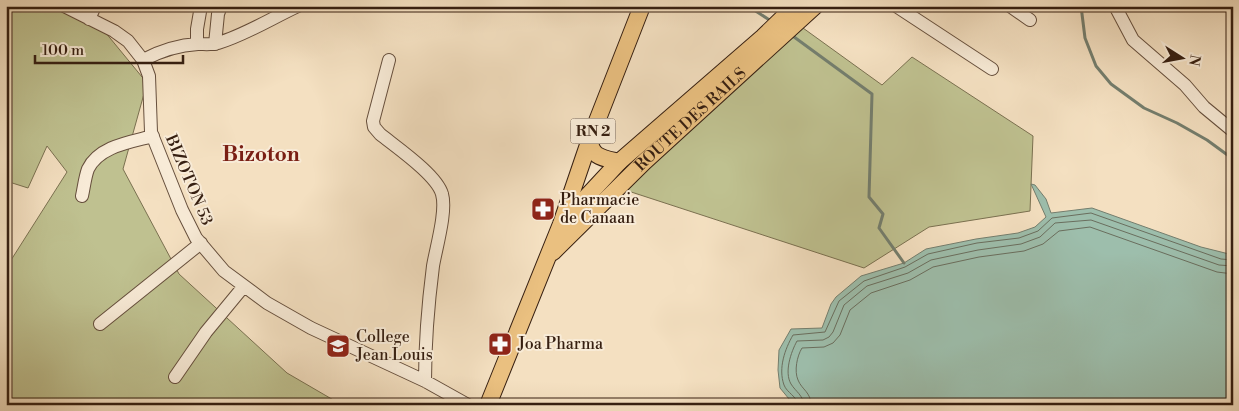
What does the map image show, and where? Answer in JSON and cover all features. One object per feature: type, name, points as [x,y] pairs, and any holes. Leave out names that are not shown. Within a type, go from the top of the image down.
[{"type":"main road","name":"RN 2","points":[[488,405],[561,224],[590,139],[642,6]]},
{"type":"main road","name":"ROUTE DES RAILS","points":[[548,257],[792,15],[815,6]]},
{"type":"main road","name":"ROUTE DES RAILS","points":[[561,224],[619,162],[768,40]]},
{"type":"main road","points":[[590,139],[590,148],[594,153],[619,162]]},
{"type":"street","name":"BIZOTON 53","points":[[64,6],[114,31],[128,41],[143,60],[150,76],[149,105],[151,132],[182,210],[196,238],[224,271],[267,304],[311,328],[425,381],[468,405]]},
{"type":"street","points":[[89,19],[95,6]]},
{"type":"street","points":[[197,44],[197,29],[201,6]]},
{"type":"street","points":[[215,44],[218,14],[221,6]]},
{"type":"street","points":[[143,60],[158,52],[197,44],[215,44],[232,38],[298,6]]},
{"type":"street","points":[[896,6],[992,69]]},
{"type":"street","points":[[1010,6],[1030,20]]},
{"type":"street","points":[[1115,6],[1133,40],[1185,86],[1204,107],[1233,131]]},
{"type":"street","points":[[389,60],[373,121],[374,127],[436,182],[442,194],[443,207],[425,334],[425,381]]},
{"type":"street","points":[[82,196],[88,169],[97,157],[105,151],[153,136]]},
{"type":"street","points":[[100,324],[201,244]]},
{"type":"street","points":[[175,377],[206,332],[244,286]]},
{"type":"shaded area","points":[[6,6],[67,6],[96,21],[147,83],[123,169],[179,274],[287,373],[342,405],[6,405],[6,268],[67,172],[47,146],[28,188],[6,181]]},
{"type":"shaded area","points":[[803,28],[882,85],[912,57],[1033,136],[1030,211],[929,227],[864,268],[622,189]]},
{"type":"water","points":[[1031,184],[1035,185],[1046,199],[1051,213],[1092,208],[1201,247],[1233,255],[1233,405],[794,405],[780,388],[778,370],[779,350],[791,329],[822,328],[831,304],[836,297],[861,276],[904,263],[926,249],[1018,233],[1035,227],[1046,217]]},
{"type":"waterway","points":[[748,6],[771,21]]},
{"type":"waterway","points":[[1081,6],[1085,38],[1096,66],[1111,84],[1144,108],[1177,123],[1207,140],[1233,159]]},
{"type":"waterway","points":[[790,34],[872,94],[869,197],[883,214],[879,228],[904,263]]},
{"type":"place","name":"Pharmacie de Canaan","points":[[543,209]]},
{"type":"place","name":"Joa Pharma","points":[[500,344]]},
{"type":"place","name":"College Jean Louis","points":[[338,346]]},
{"type":"district","name":"Bizoton","points":[[261,155]]}]
